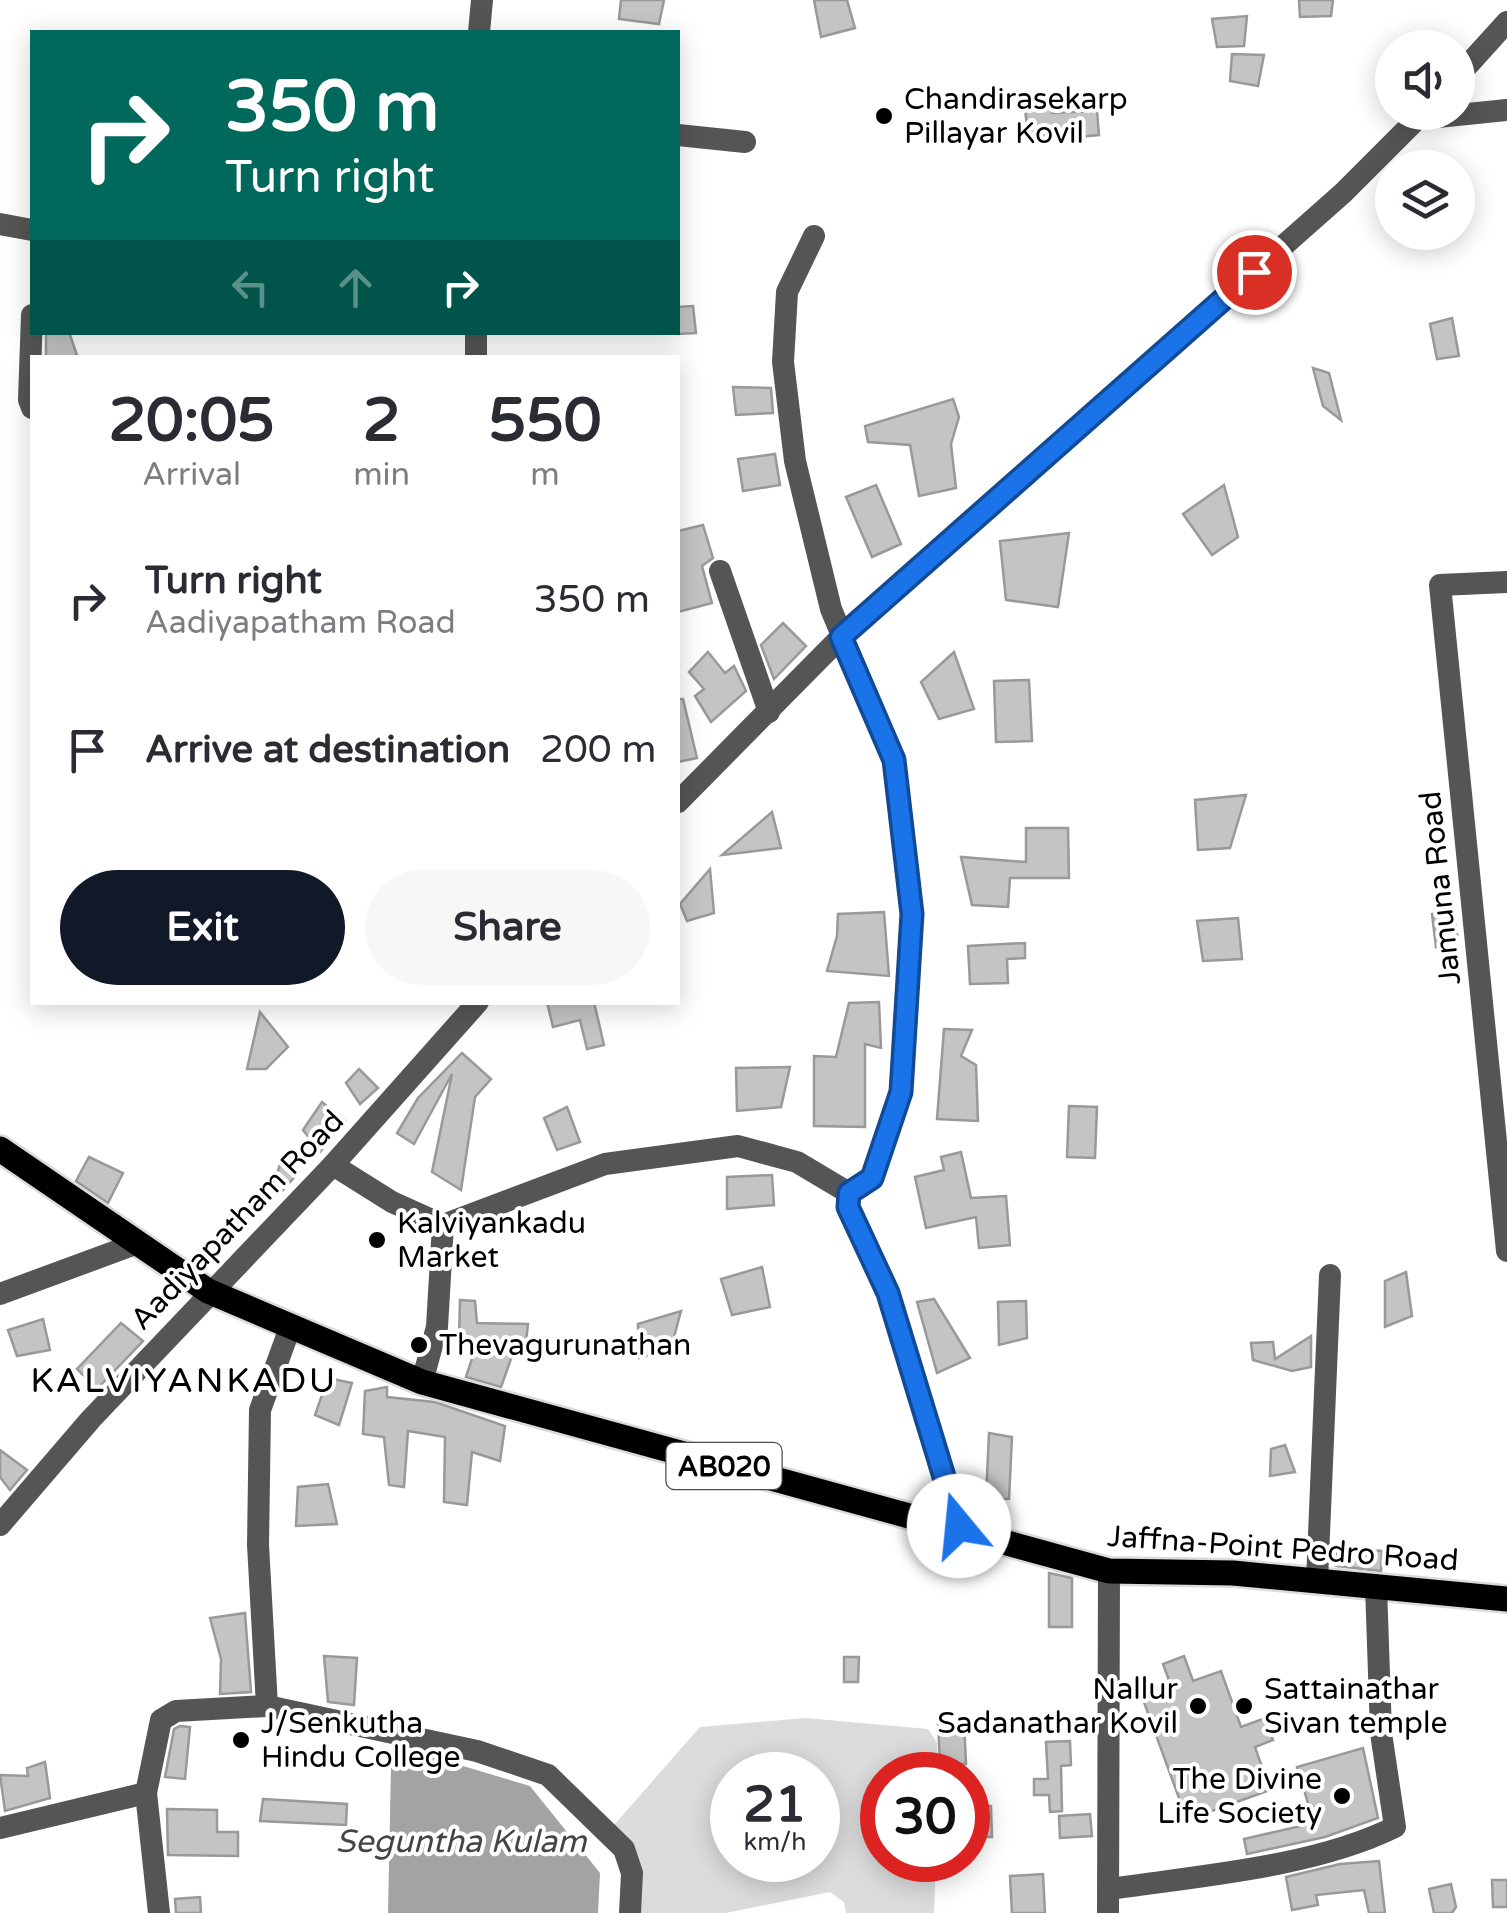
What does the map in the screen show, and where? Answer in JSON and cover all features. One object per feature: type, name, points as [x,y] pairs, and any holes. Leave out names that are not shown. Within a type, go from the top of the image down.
[{"type":"main road","name":"Jaffna-Point Pedro Road","points":[[0,1150],[208,1291],[422,1382],[959,1526],[1109,1571],[1233,1573],[1507,1599]]},
{"type":"street","points":[[479,30],[482,0]]},
{"type":"street","points":[[1475,57],[1507,22]]},
{"type":"street","points":[[1475,112],[1507,110]]},
{"type":"street","points":[[680,800],[841,637],[1343,193],[1407,130]]},
{"type":"street","points":[[680,134],[745,142]]},
{"type":"street","points":[[0,224],[30,230]]},
{"type":"street","points":[[814,236],[788,292],[783,362],[796,462],[841,637],[894,760],[912,914],[901,1092],[872,1178],[849,1193]]},
{"type":"street","points":[[30,372],[30,403]]},
{"type":"street","points":[[720,571],[769,712]]},
{"type":"street","name":"Jamuna Road","points":[[1507,582],[1440,585],[1500,1110],[1507,1252]]},
{"type":"street","name":"Aadiyapatham Road","points":[[0,1524],[208,1291],[333,1165],[475,1005]]},
{"type":"street","points":[[333,1165],[392,1202],[444,1225],[606,1164],[738,1146],[796,1162],[849,1193]]},
{"type":"street","points":[[849,1193],[848,1207],[888,1293],[959,1526]]},
{"type":"street","points":[[422,1382],[437,1327],[444,1225]]},
{"type":"street","points":[[0,1294],[138,1243]]},
{"type":"street","points":[[1317,1581],[1330,1275]]},
{"type":"street","points":[[267,1706],[258,1545],[260,1410],[291,1325]]},
{"type":"street","points":[[1108,1913],[1109,1571]]},
{"type":"street","points":[[1109,1889],[1314,1854],[1369,1840],[1396,1827],[1380,1733],[1376,1586]]},
{"type":"street","points":[[160,1913],[146,1794],[160,1720],[176,1711],[267,1706],[477,1751],[548,1775],[624,1849],[632,1873],[630,1913]]},
{"type":"street","points":[[0,1828],[146,1794]]},
{"type":"shaded area","points":[[806,1718],[928,1729],[937,1743],[937,1752],[860,1752],[860,1882],[935,1882],[934,1913],[846,1913],[844,1902],[830,1892],[726,1913],[630,1913],[632,1873],[606,1834],[700,1727]]},
{"type":"water","name":"Seguntha Kulam","points":[[433,1757],[530,1786],[600,1873],[598,1913],[388,1913],[391,1767]]},
{"type":"building","points":[[621,0],[664,0],[659,24],[619,19]]},
{"type":"building","points":[[814,0],[847,0],[855,28],[821,37]]},
{"type":"building","points":[[1299,0],[1333,0],[1331,16],[1300,17]]},
{"type":"building","points":[[1247,16],[1244,46],[1217,47],[1212,19]]},
{"type":"building","points":[[1232,54],[1264,55],[1258,86],[1230,81]]},
{"type":"building","points":[[1024,101],[1052,103],[1052,113],[1097,111],[1099,135],[1056,139],[1028,134]]},
{"type":"building","points":[[693,306],[696,333],[680,334],[680,307]]},
{"type":"building","points":[[1452,318],[1459,356],[1437,359],[1430,324]]},
{"type":"building","points":[[46,335],[70,335],[77,355],[46,355]]},
{"type":"building","points":[[1313,368],[1329,373],[1341,420],[1323,406]]},
{"type":"building","points":[[733,387],[771,388],[773,413],[736,415]]},
{"type":"building","points":[[953,399],[959,417],[951,444],[956,488],[919,496],[910,445],[868,442],[865,426]]},
{"type":"building","points":[[775,454],[780,485],[743,491],[738,459]]},
{"type":"building","points":[[876,485],[901,544],[872,557],[846,497]]},
{"type":"building","points":[[1224,485],[1238,537],[1212,555],[1183,514]]},
{"type":"building","points":[[703,525],[713,558],[702,566],[712,603],[680,611],[680,531]]},
{"type":"building","points":[[1069,533],[1058,607],[1006,600],[1000,541]]},
{"type":"building","points":[[783,623],[806,646],[774,679],[761,645]]},
{"type":"building","points":[[708,652],[725,673],[734,666],[746,691],[711,722],[695,696],[704,689],[689,672]]},
{"type":"building","points":[[954,652],[974,709],[939,719],[921,682]]},
{"type":"building","points":[[1029,680],[1032,741],[996,742],[994,681]]},
{"type":"building","points":[[680,699],[683,699],[697,758],[680,762]]},
{"type":"building","points":[[1246,795],[1230,848],[1198,850],[1195,800]]},
{"type":"building","points":[[772,812],[781,848],[722,855]]},
{"type":"building","points":[[1026,828],[1068,828],[1069,878],[1010,878],[1008,907],[972,905],[961,857],[1026,862]]},
{"type":"building","points":[[710,869],[714,913],[687,921],[680,904]]},
{"type":"building","points":[[1452,907],[1458,939],[1436,947],[1432,914]]},
{"type":"building","points":[[884,912],[889,976],[827,971],[837,936],[838,914]]},
{"type":"building","points":[[1238,918],[1242,959],[1203,961],[1197,921]]},
{"type":"building","points":[[1025,943],[1025,958],[1007,959],[1008,983],[970,984],[968,946]]},
{"type":"building","points":[[879,1002],[881,1048],[865,1044],[865,1127],[814,1126],[814,1056],[836,1057],[849,1003]]},
{"type":"building","points":[[548,1005],[595,1005],[604,1045],[587,1049],[580,1020],[553,1027]]},
{"type":"building","points":[[260,1012],[288,1047],[266,1069],[247,1069]]},
{"type":"building","points":[[944,1029],[972,1030],[961,1056],[976,1065],[978,1121],[937,1119]]},
{"type":"building","points":[[462,1053],[491,1079],[475,1097],[461,1190],[432,1172],[452,1074],[414,1144],[397,1133],[418,1098]]},
{"type":"building","points":[[790,1067],[781,1107],[737,1111],[736,1068]]},
{"type":"building","points":[[359,1069],[378,1088],[360,1104],[346,1083]]},
{"type":"building","points":[[322,1102],[345,1121],[320,1152],[303,1130]]},
{"type":"building","points":[[1069,1106],[1097,1107],[1095,1158],[1067,1157]]},
{"type":"building","points":[[567,1107],[580,1142],[557,1150],[544,1118]]},
{"type":"building","points":[[961,1152],[971,1198],[1006,1196],[1010,1245],[979,1248],[976,1217],[926,1228],[915,1177],[944,1170],[941,1157]]},
{"type":"building","points":[[89,1157],[123,1173],[108,1203],[76,1181]]},
{"type":"building","points":[[282,1158],[299,1172],[283,1190],[275,1180]]},
{"type":"building","points":[[772,1175],[774,1205],[727,1209],[727,1177]]},
{"type":"building","points":[[762,1267],[770,1307],[732,1315],[721,1279]]},
{"type":"building","points":[[1406,1272],[1412,1316],[1385,1327],[1385,1281]]},
{"type":"building","points":[[934,1299],[970,1358],[937,1373],[917,1302]]},
{"type":"building","points":[[460,1300],[475,1301],[477,1323],[528,1324],[526,1342],[517,1342],[501,1387],[466,1377],[478,1340],[459,1340]]},
{"type":"building","points":[[1026,1301],[1027,1338],[999,1345],[998,1302]]},
{"type":"building","points":[[681,1311],[671,1348],[639,1358],[638,1324]]},
{"type":"building","points":[[43,1319],[50,1350],[17,1356],[8,1330]]},
{"type":"building","points":[[121,1323],[143,1341],[97,1389],[77,1369]]},
{"type":"building","points":[[1311,1336],[1311,1367],[1292,1371],[1253,1360],[1251,1343],[1273,1342],[1275,1359]]},
{"type":"building","points":[[328,1378],[352,1383],[339,1425],[315,1415]]},
{"type":"building","points":[[387,1387],[387,1397],[435,1402],[505,1426],[500,1461],[472,1452],[467,1505],[444,1502],[445,1437],[408,1431],[404,1487],[389,1485],[384,1437],[363,1434],[365,1391]]},
{"type":"building","points":[[989,1433],[1012,1437],[1009,1499],[986,1498]]},
{"type":"building","points":[[1285,1445],[1295,1472],[1270,1476],[1271,1449]]},
{"type":"building","points":[[0,1450],[27,1470],[10,1490],[0,1477]]},
{"type":"building","points":[[328,1484],[337,1524],[296,1526],[298,1487]]},
{"type":"building","points":[[1338,1548],[1382,1551],[1381,1571],[1336,1566]]},
{"type":"building","points":[[1049,1573],[1072,1578],[1072,1627],[1049,1627]]},
{"type":"building","points":[[245,1613],[251,1692],[220,1694],[221,1659],[210,1618]]},
{"type":"building","points":[[324,1656],[357,1658],[354,1705],[328,1702]]},
{"type":"building","points":[[1184,1656],[1193,1681],[1221,1671],[1241,1727],[1265,1718],[1273,1740],[1255,1747],[1270,1790],[1187,1820],[1141,1694],[1170,1683],[1163,1664]]},
{"type":"building","points":[[844,1657],[859,1657],[858,1682],[844,1682]]},
{"type":"building","points":[[964,1721],[965,1752],[939,1752],[938,1722]]},
{"type":"building","points":[[190,1727],[185,1779],[165,1777],[174,1729]]},
{"type":"building","points":[[1070,1741],[1071,1765],[1061,1766],[1062,1811],[1050,1812],[1049,1795],[1034,1795],[1034,1779],[1048,1779],[1046,1742]]},
{"type":"building","points":[[1363,1748],[1378,1818],[1325,1837],[1247,1854],[1244,1839],[1314,1823],[1297,1767]]},
{"type":"building","points":[[45,1762],[50,1798],[5,1811],[0,1775],[28,1776],[27,1768]]},
{"type":"building","points":[[263,1799],[347,1804],[346,1825],[260,1821]]},
{"type":"building","points":[[167,1809],[217,1810],[217,1832],[238,1832],[238,1856],[168,1855]]},
{"type":"building","points":[[1090,1814],[1092,1836],[1060,1838],[1059,1816]]},
{"type":"building","points":[[1379,1861],[1385,1913],[1369,1913],[1364,1890],[1316,1895],[1318,1905],[1292,1910],[1286,1877],[1340,1864]]},
{"type":"building","points":[[1043,1874],[1045,1913],[1012,1913],[1010,1876]]},
{"type":"building","points":[[1492,1880],[1507,1880],[1507,1907],[1493,1907]]},
{"type":"building","points":[[1451,1884],[1456,1907],[1452,1913],[1434,1913],[1429,1889]]},
{"type":"building","points":[[200,1897],[201,1913],[176,1913],[175,1899]]},
{"type":"place","name":"Chandirasekarp Pillayar Kovil","points":[[884,116]]},
{"type":"place","name":"Kalviyankadu Market","points":[[377,1240]]},
{"type":"place","name":"Thevagurunathan","points":[[419,1345]]},
{"type":"place","name":"Nallur Sadanathar Kovil","points":[[1198,1706]]},
{"type":"place","name":"Sattainathar Sivan temple","points":[[1244,1706]]},
{"type":"place","name":"J/Senkutha Hindu College","points":[[241,1740]]},
{"type":"place","name":"The Divine Life Society","points":[[1342,1796]]},
{"type":"district","name":"KALVIYANKADU","points":[[184,1380]]},
{"type":"route","points":[[959,1526],[888,1293],[848,1207],[849,1193],[872,1178],[901,1092],[912,914],[894,760],[870,696],[841,637],[1254,272]]}]
